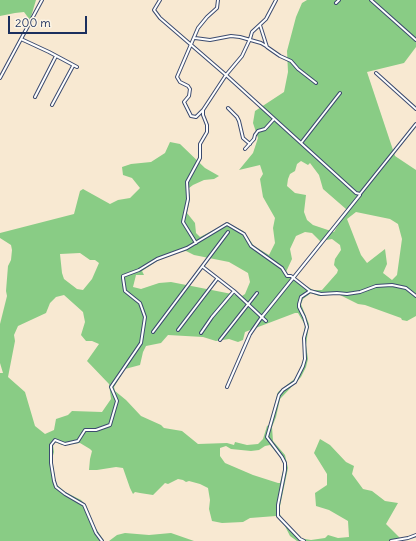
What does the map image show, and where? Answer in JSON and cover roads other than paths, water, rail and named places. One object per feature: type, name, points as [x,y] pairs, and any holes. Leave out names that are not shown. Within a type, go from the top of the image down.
[{"type":"street","points":[[0,78],[42,0]]},
{"type":"street","points":[[160,0],[154,8],[154,12],[356,193],[360,194]]},
{"type":"street","points":[[218,0],[217,8],[198,28],[176,77],[190,89],[189,96],[184,102],[191,116],[196,117],[203,110],[226,75],[242,56],[252,32],[266,19],[276,0]]},
{"type":"street","points":[[336,3],[339,0]]},
{"type":"street","points":[[371,0],[416,40]]},
{"type":"street","points":[[260,25],[267,47]]},
{"type":"street","points":[[194,38],[210,40],[240,36],[250,39],[291,61],[298,69],[316,83]]},
{"type":"street","points":[[21,39],[49,52],[77,68]]},
{"type":"street","points":[[35,97],[56,56]]},
{"type":"street","points":[[52,105],[73,66]]},
{"type":"street","points":[[376,74],[416,109]]},
{"type":"street","points":[[301,143],[340,93]]},
{"type":"street","points":[[228,108],[239,121],[242,138],[250,144]]},
{"type":"street","points":[[196,243],[183,222],[188,200],[187,182],[200,158],[200,144],[207,132],[207,125],[203,115],[203,110]]},
{"type":"street","points":[[245,149],[258,131],[265,129],[274,119]]},
{"type":"street","points":[[227,386],[250,334],[261,318],[416,124]]},
{"type":"street","points":[[102,541],[96,533],[84,505],[56,487],[51,463],[51,445],[55,440],[65,444],[78,441],[85,430],[96,430],[110,425],[117,401],[111,387],[141,343],[145,317],[140,303],[125,291],[122,278],[123,276],[139,270],[157,259],[187,248],[227,224],[244,234],[251,246],[282,268],[285,274],[310,291],[321,294],[347,294],[360,292],[376,286],[392,285],[406,288],[416,296]]},
{"type":"street","points":[[153,332],[228,232]]},
{"type":"street","points":[[203,267],[234,291],[261,318],[266,321]]},
{"type":"street","points":[[178,330],[218,278]]},
{"type":"street","points":[[201,333],[212,317],[234,291]]},
{"type":"street","points":[[304,541],[300,540],[278,516],[278,505],[285,463],[267,437],[279,395],[283,390],[295,382],[303,366],[305,359],[304,338],[307,327],[299,308],[299,304],[301,297],[310,291]]},
{"type":"street","points":[[220,340],[257,293]]},
{"type":"street","points":[[391,541],[416,535]]}]
